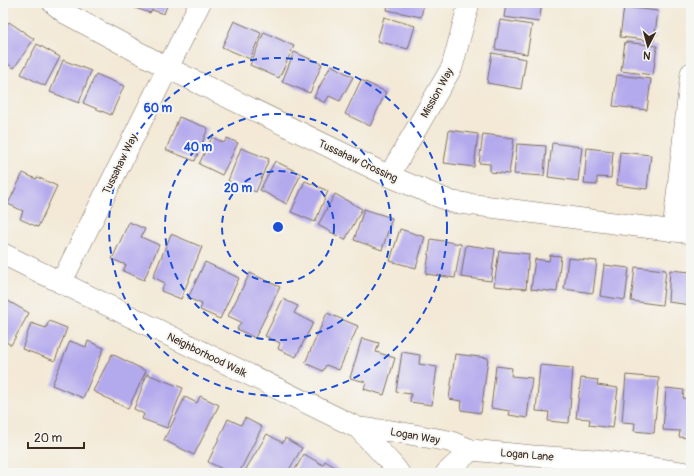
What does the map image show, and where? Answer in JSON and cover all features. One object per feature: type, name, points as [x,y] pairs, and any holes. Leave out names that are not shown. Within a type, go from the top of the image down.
[{"type":"street","name":"Tussahaw Crossing","points":[[53,3],[64,13],[168,68],[389,176],[452,202],[682,232]]},
{"type":"street","name":"Tussahaw Way","points":[[61,283],[200,3]]},
{"type":"street","name":"Mission Way","points":[[389,176],[452,67],[469,3]]},
{"type":"street","points":[[682,232],[691,73]]},
{"type":"street","name":"Neighborhood Walk","points":[[3,254],[358,428],[399,473]]},
{"type":"street","name":"Logan Way","points":[[358,428],[392,431],[449,442],[471,450]]},
{"type":"street","points":[[446,473],[471,450]]},
{"type":"street","name":"Logan Lane","points":[[471,450],[596,460],[688,473]]},
{"type":"building","points":[[136,3],[168,3],[164,14],[152,10],[150,13],[135,8]]},
{"type":"building","points":[[388,3],[424,3],[421,17],[387,10]]},
{"type":"building","points":[[506,3],[542,3],[539,22],[504,17]]},
{"type":"building","points":[[649,3],[660,3],[660,5]]},
{"type":"building","points":[[624,7],[658,11],[654,41],[620,37]]},
{"type":"building","points":[[384,17],[415,26],[408,49],[377,41]]},
{"type":"building","points":[[500,20],[532,25],[527,54],[495,49]]},
{"type":"building","points":[[234,21],[261,33],[250,59],[222,47]]},
{"type":"building","points":[[9,22],[34,39],[14,68],[3,61],[3,30]]},
{"type":"building","points":[[264,32],[294,46],[279,78],[250,65]]},
{"type":"building","points":[[625,42],[657,46],[653,75],[621,71]]},
{"type":"building","points":[[37,44],[60,57],[45,86],[21,74]]},
{"type":"building","points":[[294,52],[322,64],[310,93],[282,82]]},
{"type":"building","points":[[492,53],[526,59],[521,89],[487,83]]},
{"type":"building","points":[[63,60],[91,71],[79,103],[50,92]]},
{"type":"building","points":[[331,65],[353,77],[340,101],[329,96],[325,103],[314,97]]},
{"type":"building","points":[[96,74],[124,86],[111,115],[83,103]]},
{"type":"building","points":[[617,75],[651,79],[647,110],[613,106]]},
{"type":"building","points":[[361,80],[386,92],[370,126],[345,114]]},
{"type":"building","points":[[179,117],[208,128],[195,161],[166,150]]},
{"type":"building","points":[[449,130],[478,134],[474,167],[444,163]]},
{"type":"building","points":[[483,134],[514,138],[509,174],[490,172],[490,164],[479,163]]},
{"type":"building","points":[[212,137],[224,143],[227,138],[238,143],[222,175],[199,164]]},
{"type":"building","points":[[552,143],[582,147],[578,181],[548,177]]},
{"type":"building","points":[[517,144],[546,146],[544,176],[514,174]]},
{"type":"building","points":[[241,148],[269,159],[256,192],[228,181]]},
{"type":"building","points":[[587,148],[613,151],[611,178],[597,177],[597,185],[584,184]]},
{"type":"building","points":[[620,152],[651,155],[647,189],[617,185]]},
{"type":"building","points":[[275,161],[301,174],[287,204],[260,190]]},
{"type":"building","points":[[3,165],[8,168],[3,179]]},
{"type":"building","points":[[23,173],[36,179],[37,177],[57,186],[38,227],[20,219],[23,211],[8,204]]},
{"type":"building","points":[[305,181],[328,191],[315,222],[291,212]]},
{"type":"building","points":[[335,194],[362,209],[345,240],[318,225]]},
{"type":"building","points":[[364,209],[392,218],[382,250],[354,240]]},
{"type":"building","points":[[129,222],[145,229],[141,237],[159,245],[144,280],[123,271],[126,265],[112,259]]},
{"type":"building","points":[[400,229],[425,237],[416,268],[390,261]]},
{"type":"building","points":[[171,234],[202,247],[181,299],[161,291],[165,283],[153,277]]},
{"type":"building","points":[[431,239],[461,244],[455,278],[426,274]]},
{"type":"building","points":[[466,245],[495,249],[491,281],[461,277]]},
{"type":"building","points":[[499,251],[529,254],[526,289],[494,286]]},
{"type":"building","points":[[550,255],[561,256],[557,292],[531,289],[535,259],[549,261]]},
{"type":"building","points":[[568,258],[597,261],[593,293],[564,289]]},
{"type":"building","points":[[205,262],[239,278],[220,319],[200,310],[202,304],[188,298]]},
{"type":"building","points":[[604,265],[629,268],[625,300],[600,296]]},
{"type":"building","points":[[635,267],[666,270],[662,305],[631,301]]},
{"type":"building","points":[[670,270],[691,272],[691,305],[668,302]]},
{"type":"building","points":[[250,273],[280,287],[255,338],[237,329],[241,322],[228,316]]},
{"type":"building","points":[[3,298],[29,313],[11,345],[3,340]]},
{"type":"building","points":[[283,299],[298,306],[294,313],[313,323],[296,357],[278,349],[280,343],[265,336]]},
{"type":"building","points":[[327,313],[358,326],[339,370],[326,365],[323,371],[305,363]]},
{"type":"building","points":[[49,321],[67,328],[55,361],[22,349],[31,323],[46,328]]},
{"type":"building","points":[[362,338],[379,343],[376,352],[395,358],[384,395],[364,389],[366,382],[350,378]]},
{"type":"building","points":[[70,341],[86,347],[88,341],[104,348],[83,398],[52,385]]},
{"type":"building","points":[[402,352],[420,355],[419,364],[437,367],[432,405],[410,402],[411,394],[396,392]]},
{"type":"building","points":[[112,354],[146,371],[128,409],[93,391]]},
{"type":"building","points":[[455,354],[488,358],[481,413],[461,410],[462,401],[449,399]]},
{"type":"building","points":[[540,365],[573,368],[569,423],[548,421],[549,412],[536,411]]},
{"type":"building","points":[[496,366],[512,368],[511,376],[532,378],[527,418],[509,415],[510,411],[491,408]]},
{"type":"building","points":[[147,374],[183,388],[167,428],[142,419],[144,414],[134,409]]},
{"type":"building","points":[[626,375],[659,378],[654,433],[634,431],[635,423],[622,422]]},
{"type":"building","points":[[581,378],[598,380],[597,385],[618,388],[613,428],[589,425],[590,419],[576,418]]},
{"type":"building","points":[[666,388],[684,390],[683,398],[691,399],[691,438],[679,437],[680,431],[663,430]]},
{"type":"building","points":[[200,396],[219,405],[194,455],[164,440],[185,397],[197,403]]},
{"type":"building","points":[[245,418],[262,427],[239,473],[231,473],[208,462],[228,419],[241,425]]},
{"type":"building","points":[[267,434],[283,443],[285,438],[302,448],[287,473],[267,473],[264,471],[263,473],[253,473],[246,469]]},
{"type":"building","points":[[304,454],[323,465],[325,461],[340,470],[338,473],[293,473]]}]
